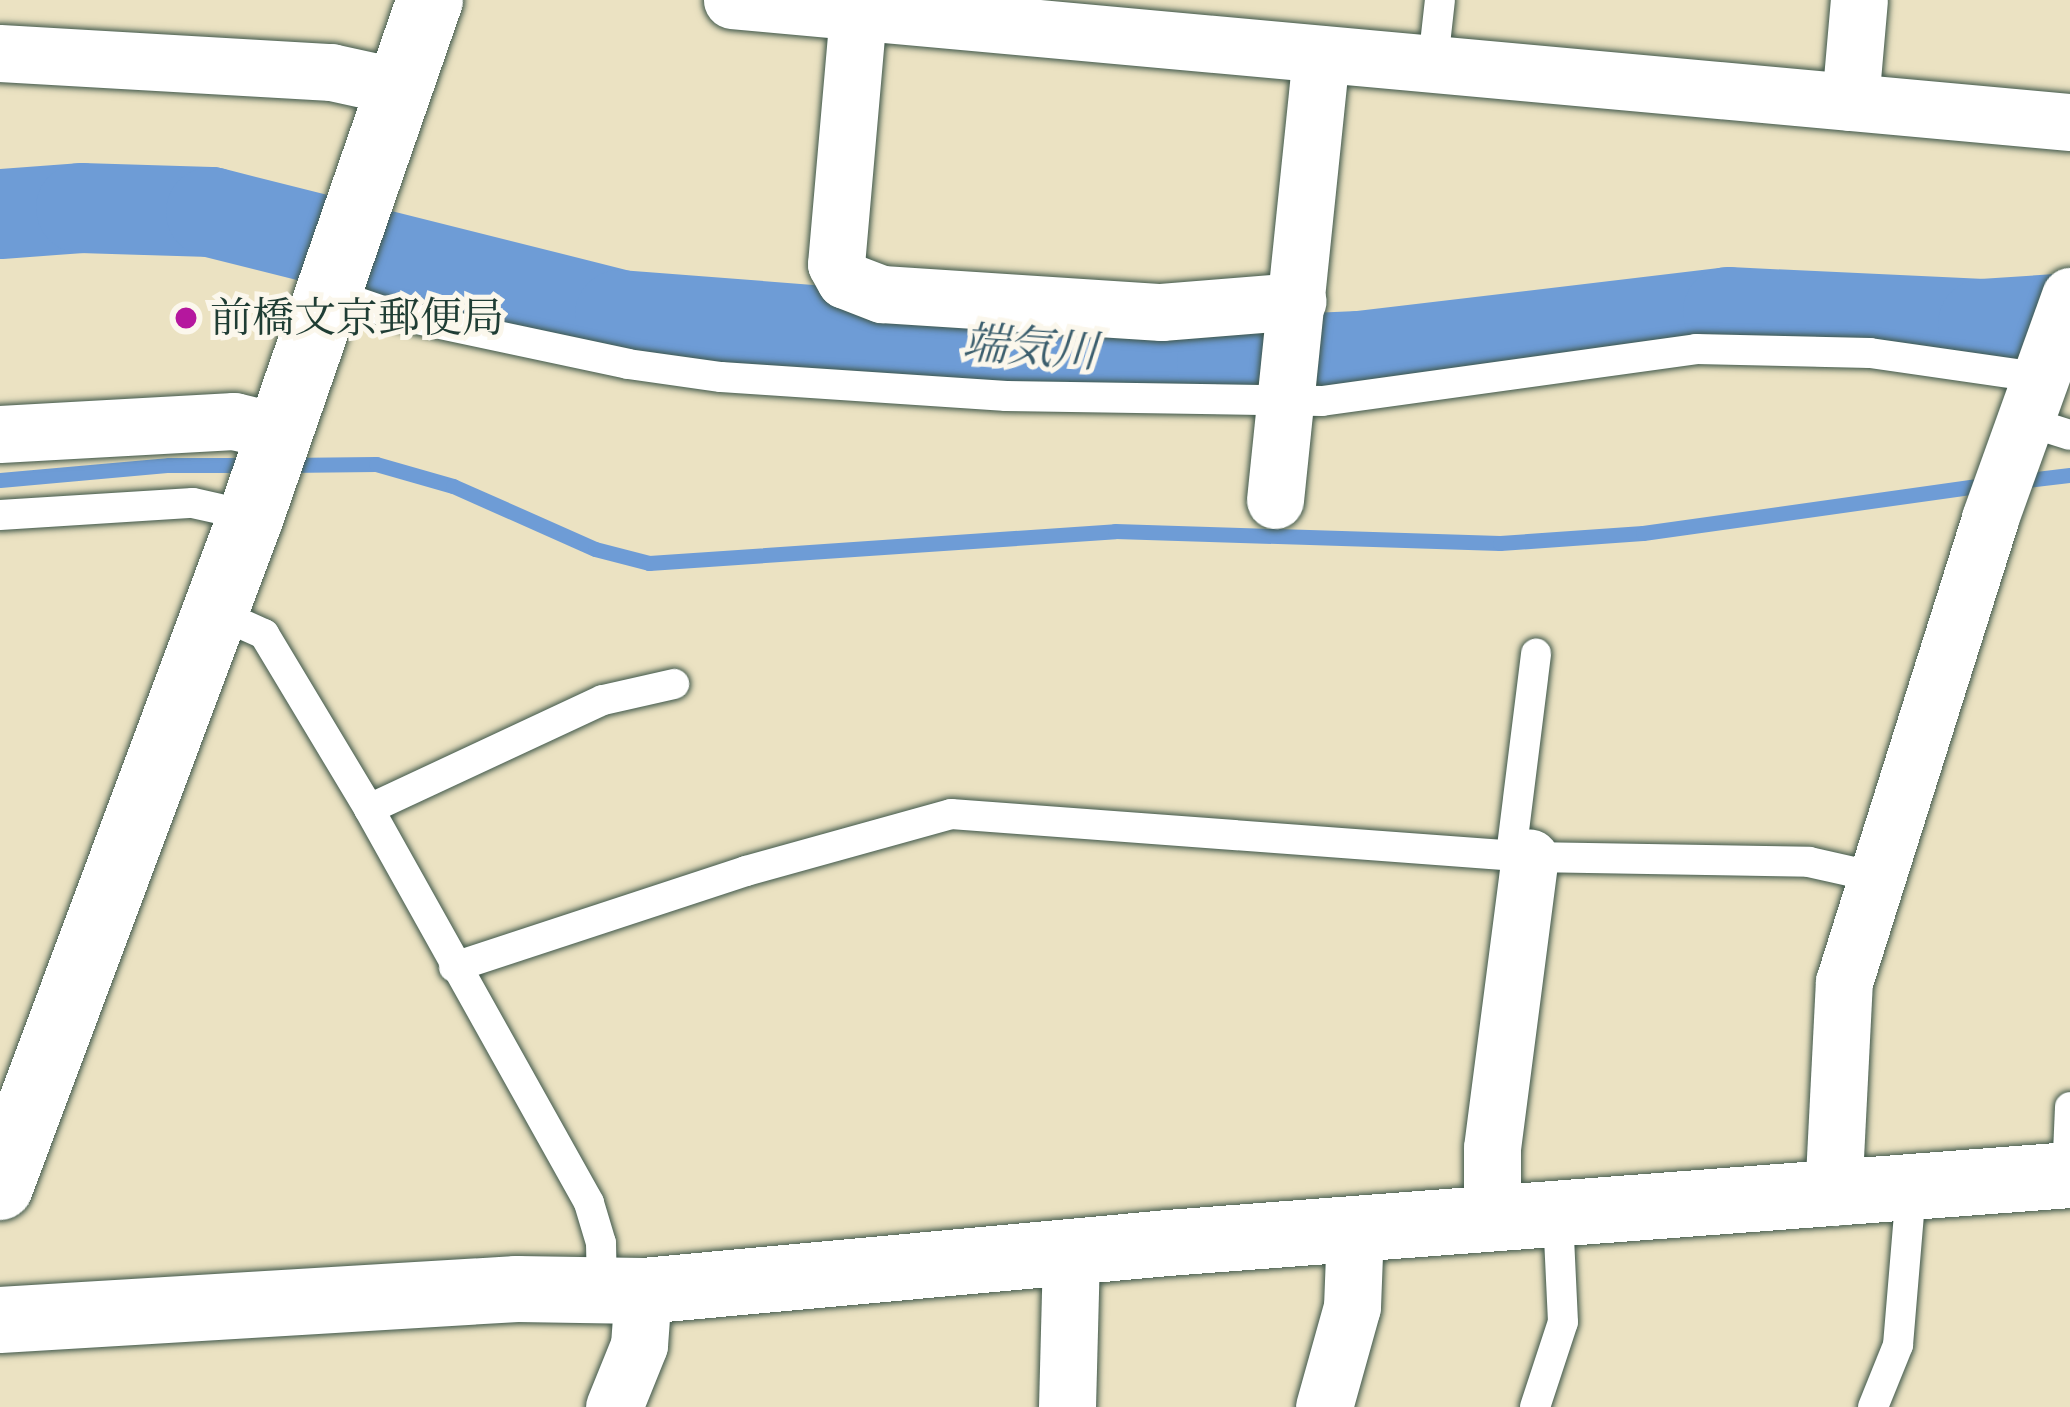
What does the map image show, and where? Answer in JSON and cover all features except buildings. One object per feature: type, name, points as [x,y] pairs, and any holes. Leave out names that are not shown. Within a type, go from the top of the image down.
[{"type":"street","points":[[0,1187],[251,515],[430,0]]},
{"type":"street","points":[[1850,102],[1859,0]]},
{"type":"street","points":[[756,1],[858,13],[1045,14],[1321,54],[2070,122]]},
{"type":"street","points":[[858,13],[836,264],[845,280],[881,294],[1161,312],[1298,301]]},
{"type":"street","points":[[0,53],[331,71],[399,86]]},
{"type":"street","points":[[1275,500],[1321,54]]},
{"type":"street","points":[[1833,1197],[1844,982],[1990,518],[2046,412],[2070,296]]},
{"type":"street","points":[[0,434],[234,421],[279,432]]},
{"type":"street","points":[[1492,1221],[1492,1148],[1521,856]]},
{"type":"street","points":[[0,1320],[76,1319],[517,1288],[622,1291],[1071,1251],[1833,1197],[2068,1175]]},
{"type":"street","points":[[1324,1407],[1352,1307],[1355,1230]]},
{"type":"street","points":[[1067,1407],[1071,1251]]},
{"type":"street","points":[[614,1407],[639,1345],[622,1291]]},
{"type":"lane","points":[[1433,62],[1440,0]]},
{"type":"lane","points":[[330,293],[389,313],[574,354],[721,377],[1006,395],[1287,402],[1418,390],[1696,349],[1870,353],[2046,412]]},
{"type":"lane","points":[[0,515],[193,503],[251,515]]},
{"type":"lane","points":[[215,612],[264,634],[369,809],[589,1203],[622,1291]]},
{"type":"lane","points":[[1521,856],[1536,654]]},
{"type":"lane","points":[[369,809],[603,700],[674,684]]},
{"type":"lane","points":[[454,967],[746,871],[951,814],[1521,856],[1809,862],[1876,877]]},
{"type":"lane","points":[[2068,1175],[2070,1107]]},
{"type":"lane","points":[[1873,1407],[1898,1345],[1912,1189]]},
{"type":"lane","points":[[1535,1407],[1563,1322],[1558,1217]]},
{"type":"waterway","name":"端気川","points":[[0,214],[81,208],[211,212],[620,315],[1222,362],[1360,356],[1728,312],[1983,324],[2070,318]]},
{"type":"waterway","points":[[285,465],[376,464],[453,486],[595,549],[649,563],[1115,531],[1500,543],[1643,533],[1990,484]]},
{"type":"waterway","points":[[0,480],[169,465],[255,465]]},
{"type":"waterway","points":[[2019,481],[2070,475]]},
{"type":"place","name":"前橋文京郵便局","points":[[186,318]]}]
